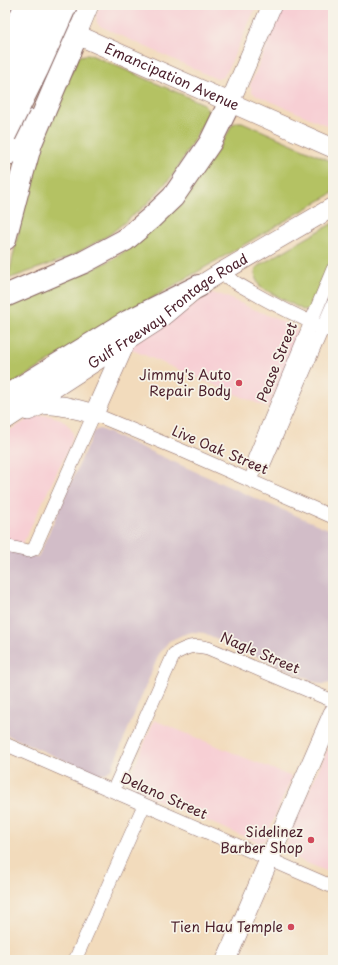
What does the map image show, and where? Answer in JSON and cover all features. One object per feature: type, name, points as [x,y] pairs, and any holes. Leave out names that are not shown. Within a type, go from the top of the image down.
[{"type":"highway","points":[[5,50],[26,5]]},
{"type":"highway","points":[[5,93],[44,5]]},
{"type":"highway","points":[[5,135],[37,70],[66,5]]},
{"type":"highway","points":[[5,239],[31,143],[70,31],[74,5]]},
{"type":"highway","points":[[5,156],[70,31]]},
{"type":"highway","points":[[5,296],[84,262],[125,240],[151,218],[173,197],[210,143],[230,102]]},
{"type":"highway","points":[[7,411],[129,321],[199,286]]},
{"type":"main road","name":"Emancipation Avenue","points":[[10,5],[333,148]]},
{"type":"main road","points":[[70,31],[89,5]]},
{"type":"main road","points":[[230,102],[272,5]]},
{"type":"main road","name":"Gulf Freeway Frontage Road","points":[[7,411],[126,342],[156,322],[199,286],[333,208]]},
{"type":"main road","points":[[7,411],[43,405],[74,408],[94,414],[126,342]]},
{"type":"main road","points":[[226,960],[333,713]]},
{"type":"street","name":"Pease Street","points":[[250,480],[256,466],[254,459],[333,270]]},
{"type":"street","points":[[220,273],[266,301],[328,330]]},
{"type":"street","name":"Pease Street","points":[[256,466],[264,464],[328,330],[333,304]]},
{"type":"street","points":[[5,546],[29,551],[34,549],[94,414]]},
{"type":"street","name":"Live Oak Street","points":[[94,414],[333,516]]},
{"type":"street","name":"Nagle Street","points":[[112,791],[174,654],[186,647],[197,646],[208,648],[333,701]]},
{"type":"street","name":"Delano Street","points":[[5,744],[333,888]]},
{"type":"street","points":[[76,960],[144,805]]},
{"type":"shaded area","points":[[100,5],[257,5],[226,73],[223,77],[218,78],[212,77],[100,26],[97,23],[96,14]]},
{"type":"shaded area","points":[[284,5],[333,5],[333,128],[252,92],[250,85]]},
{"type":"shaded area","points":[[208,295],[222,295],[296,328],[299,333],[299,340],[268,408],[130,349],[135,342]]},
{"type":"shaded area","points":[[43,415],[61,419],[70,427],[73,434],[71,443],[23,543],[19,545],[5,542],[5,433],[32,417]]},
{"type":"shaded area","points":[[100,429],[259,500],[333,531],[333,682],[320,684],[204,633],[192,632],[182,635],[169,641],[159,654],[112,768],[106,773],[99,774],[92,773],[5,734],[5,550],[38,557],[93,433]]},
{"type":"shaded area","points":[[154,720],[292,777],[265,840],[257,842],[140,793],[129,784],[129,779]]},
{"type":"shaded area","points":[[332,739],[333,874],[293,857],[288,853],[286,847],[290,833]]},
{"type":"green space","points":[[91,55],[204,104],[209,113],[174,174],[146,205],[109,235],[70,257],[8,279],[32,171],[44,134],[79,56]]},
{"type":"green space","points":[[237,122],[242,122],[333,162],[333,193],[135,308],[5,389],[5,304],[91,270],[117,257],[143,237],[211,161],[232,125]]},
{"type":"green space","points":[[333,223],[333,260],[314,307],[309,311],[303,310],[260,287],[256,279],[255,271],[258,266]]},
{"type":"place","name":"Jimmy's Auto Repair Body","points":[[239,383]]},
{"type":"place","name":"Sidelinez Barber Shop","points":[[311,840]]},
{"type":"place","name":"Tien Hau Temple","points":[[291,927]]}]
